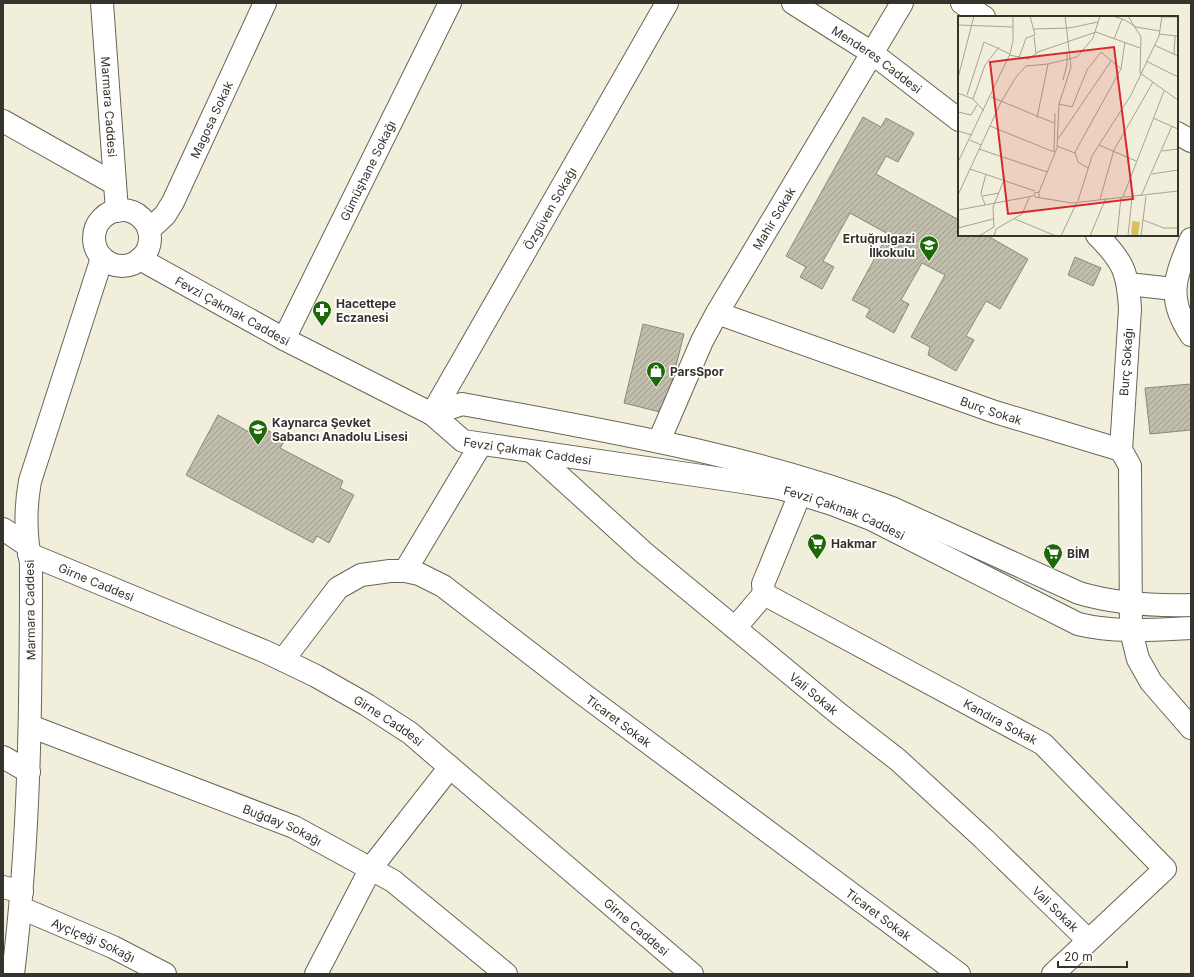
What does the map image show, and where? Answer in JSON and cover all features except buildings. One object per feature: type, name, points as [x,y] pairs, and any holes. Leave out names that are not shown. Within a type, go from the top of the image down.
[{"type":"street","name":"Marmara Caddesi","points":[[102,3],[117,211]]},
{"type":"street","name":"Magosa Sokak","points":[[149,230],[161,219],[173,202],[265,3]]},
{"type":"street","name":"Gümüşhane Sokağı","points":[[284,339],[450,3]]},
{"type":"street","name":"Özgüven Sokağı","points":[[432,414],[667,3]]},
{"type":"street","name":"Menderes Caddesi","points":[[793,3],[872,53],[958,119]]},
{"type":"street","name":"Mahir Sokak","points":[[659,441],[702,341],[716,313],[902,3]]},
{"type":"street","points":[[962,3],[982,16]]},
{"type":"street","points":[[3,121],[115,184]]},
{"type":"street","points":[[1178,134],[1191,141]]},
{"type":"street","points":[[117,211],[133,212],[142,220],[149,230],[149,245],[140,259],[133,264],[117,266],[102,258],[94,242],[95,234],[102,219],[117,211]]},
{"type":"street","points":[[1098,236],[1124,267],[1127,279],[1174,289]]},
{"type":"street","points":[[1191,239],[1179,270],[1174,289],[1176,305],[1191,335]]},
{"type":"street","name":"Marmara Caddesi","points":[[10,973],[15,896],[29,772],[31,571],[28,550],[26,504],[30,481],[102,258]]},
{"type":"street","name":"Fevzi Çakmak Caddesi","points":[[140,259],[284,339],[432,414],[463,441],[534,453],[779,488],[832,504],[871,519],[1078,624],[1096,629],[1131,632],[1191,628]]},
{"type":"street","name":"Burç Sokağı","points":[[1121,450],[1130,309],[1127,279]]},
{"type":"street","name":"Burç Sokak","points":[[716,313],[995,412],[1121,450]]},
{"type":"street","name":"Fevzi Çakmak Caddesi","points":[[432,414],[462,404],[659,441],[775,470],[864,497],[892,508],[1080,593],[1104,600],[1132,604],[1191,605]]},
{"type":"street","points":[[405,571],[481,444]]},
{"type":"street","points":[[1121,450],[1130,466],[1131,632],[1138,659],[1151,682],[1191,728]]},
{"type":"street","name":"Vali Sokak","points":[[534,453],[643,552],[838,714],[898,760],[984,839],[1088,940]]},
{"type":"street","points":[[735,628],[764,594],[763,584],[800,494]]},
{"type":"street","name":"Girne Caddesi","points":[[3,529],[28,550],[283,660],[316,676],[374,709],[410,733],[692,974]]},
{"type":"street","name":"Ticaret Sokak","points":[[283,660],[338,588],[361,575],[390,571],[405,571],[419,574],[443,586],[583,694],[959,974]]},
{"type":"street","name":"Kandıra Sokak","points":[[764,594],[1043,744],[1165,869],[1053,974]]},
{"type":"street","name":"Buğday Sokağı","points":[[30,726],[294,827],[393,881],[506,974]]},
{"type":"street","points":[[3,757],[29,772]]},
{"type":"street","points":[[316,974],[371,868],[450,767]]},
{"type":"street","name":"Ayçiçeği Sokağı","points":[[15,896],[165,974]]},
{"type":"place","name":"Ertuğrulgazi İlkokulu","points":[[929,262]]},
{"type":"place","name":"Hacettepe Eczanesi","points":[[322,327]]},
{"type":"place","name":"ParsSpor","points":[[656,388]]},
{"type":"place","name":"Kaynarca Şevket Sabancı Anadolu Lisesi","points":[[258,446]]},
{"type":"place","name":"Hakmar","points":[[817,560]]},
{"type":"place","name":"BİM","points":[[1053,570]]}]
